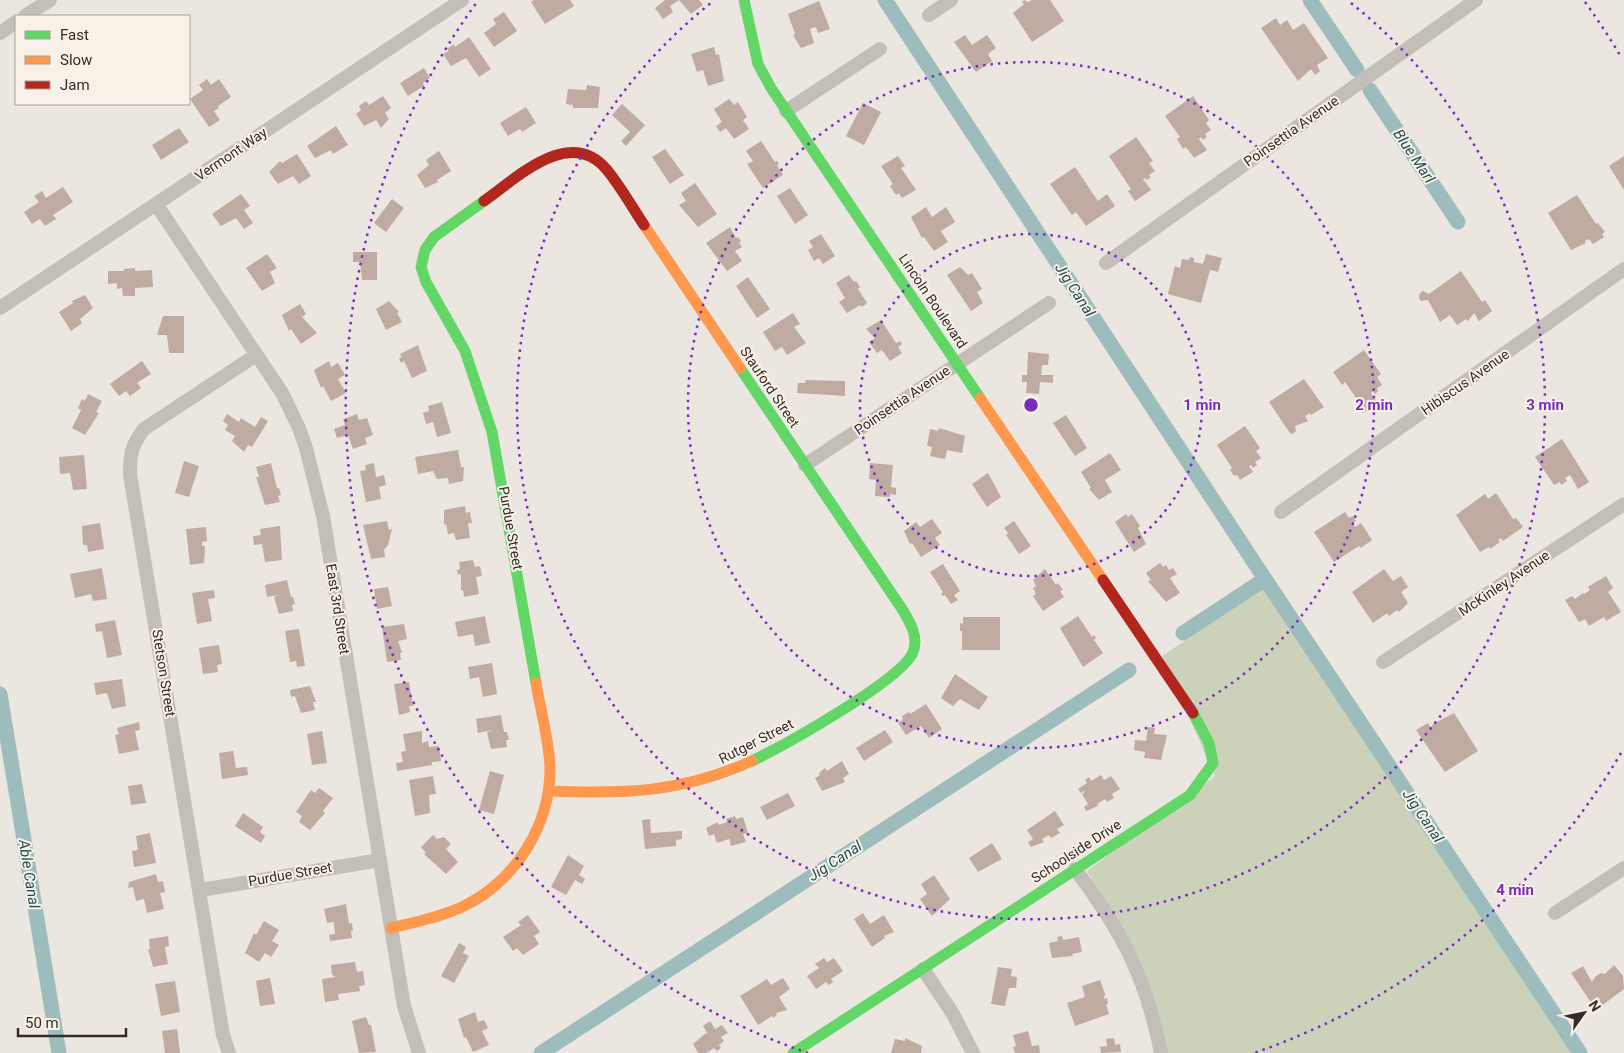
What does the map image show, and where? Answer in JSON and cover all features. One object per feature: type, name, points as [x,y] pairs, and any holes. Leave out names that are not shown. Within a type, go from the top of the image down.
[{"type":"street","points":[[27,15],[50,0]]},
{"type":"street","name":"Vermont Way","points":[[0,308],[462,0]]},
{"type":"street","name":"Lincoln Boulevard","points":[[744,0],[758,64],[786,111],[1122,608]]},
{"type":"street","points":[[929,15],[950,0]]},
{"type":"street","name":"Poinsettia Avenue","points":[[1106,263],[1476,0]]},
{"type":"street","points":[[0,33],[15,23]]},
{"type":"street","points":[[786,111],[880,49]]},
{"type":"street","name":"Purdue Street","points":[[391,928],[431,918],[463,907],[493,888],[511,870],[529,847],[544,814],[549,791],[550,768],[547,747],[496,446],[483,395],[459,339],[421,270],[422,254],[430,240],[443,229],[538,164],[552,156],[570,151],[586,153]]},
{"type":"street","name":"Stauford Street","points":[[586,153],[606,169],[902,609],[910,622],[916,640],[915,646]]},
{"type":"street","name":"East 3rd Street","points":[[156,204],[282,393],[299,428],[314,474],[404,1006],[419,1053]]},
{"type":"street","name":"Hibiscus Avenue","points":[[1281,512],[1624,269]]},
{"type":"street","name":"Poinsettia Avenue","points":[[805,465],[1049,303]]},
{"type":"street","name":"Stetson Street","points":[[229,1053],[223,1036],[201,890],[130,476],[130,458],[133,443],[144,429],[256,355]]},
{"type":"street","name":"McKinley Avenue","points":[[1383,662],[1624,504]]},
{"type":"street","name":"Schoolside Drive","points":[[794,1053],[1190,795],[1213,763],[1209,743],[1196,718],[1122,608]]},
{"type":"street","name":"Rutger Street","points":[[549,791],[608,793],[648,791],[714,778],[737,770],[812,729],[902,669],[913,656],[915,646]]},
{"type":"street","name":"Purdue Street","points":[[201,890],[380,860]]},
{"type":"street","points":[[1555,914],[1624,868]]},
{"type":"street","points":[[1075,869],[1107,915],[1138,970],[1154,1018],[1161,1053]]},
{"type":"street","points":[[923,968],[953,1014],[973,1053]]},
{"type":"green space","points":[[1273,582],[1580,1053],[1167,1053],[1156,1003],[1147,980],[1113,914],[1087,871],[1215,776],[1162,656]]},
{"type":"building","points":[[534,0],[570,0],[574,6],[545,24],[531,2]]},
{"type":"building","points":[[665,0],[679,0],[670,6],[673,12],[663,19],[655,8]]},
{"type":"building","points":[[679,0],[699,0],[703,5],[691,14]]},
{"type":"building","points":[[1024,0],[1028,2],[1032,0],[1050,0],[1064,21],[1032,42],[1013,13],[1024,4],[1022,2]]},
{"type":"building","points":[[819,1],[830,29],[818,33],[816,27],[810,29],[814,43],[801,48],[793,35],[795,34],[788,14]]},
{"type":"building","points":[[504,12],[517,31],[494,47],[484,33],[496,24],[493,19]]},
{"type":"building","points":[[1276,18],[1280,25],[1287,20],[1293,30],[1304,23],[1328,58],[1317,65],[1320,71],[1315,75],[1311,69],[1298,81],[1261,28]]},
{"type":"building","points":[[965,35],[972,45],[987,35],[996,48],[988,54],[992,61],[976,72],[954,42]]},
{"type":"building","points":[[469,37],[491,69],[479,77],[466,58],[451,66],[443,54],[449,51],[447,49],[454,44],[455,47]]},
{"type":"building","points":[[714,47],[716,55],[719,54],[724,81],[708,86],[703,70],[697,72],[691,54]]},
{"type":"building","points":[[424,68],[430,78],[423,83],[424,86],[408,96],[400,83]]},
{"type":"building","points":[[207,79],[211,85],[219,79],[231,97],[214,111],[220,120],[209,127],[190,99],[203,90],[199,85]]},
{"type":"building","points":[[587,85],[600,87],[598,108],[573,108],[573,105],[566,104],[568,89],[586,90]]},
{"type":"building","points":[[383,96],[391,108],[385,113],[389,119],[381,128],[376,120],[364,126],[356,114],[361,110],[359,106],[366,101],[369,105]]},
{"type":"building","points":[[1193,96],[1209,120],[1206,123],[1211,130],[1205,134],[1207,137],[1203,140],[1201,137],[1199,139],[1207,150],[1194,158],[1186,147],[1183,149],[1177,139],[1180,137],[1165,116]]},
{"type":"building","points":[[729,99],[734,105],[738,102],[747,117],[743,120],[749,129],[734,139],[726,128],[720,132],[716,126],[722,122],[714,109]]},
{"type":"building","points":[[863,103],[881,112],[864,145],[846,136]]},
{"type":"building","points":[[622,104],[645,125],[626,146],[621,141],[630,132],[612,115]]},
{"type":"building","points":[[526,107],[536,123],[522,132],[520,129],[508,136],[500,123]]},
{"type":"building","points":[[336,126],[348,145],[333,154],[331,150],[315,158],[307,146]]},
{"type":"building","points":[[179,128],[189,142],[161,160],[152,145]]},
{"type":"building","points":[[1136,137],[1153,161],[1149,163],[1155,171],[1149,175],[1151,177],[1147,180],[1143,179],[1151,190],[1135,201],[1128,191],[1131,189],[1109,156]]},
{"type":"building","points":[[761,141],[775,162],[777,161],[779,164],[777,165],[783,175],[763,188],[747,164],[753,161],[746,151]]},
{"type":"building","points":[[665,149],[684,175],[670,184],[652,157]]},
{"type":"building","points":[[439,151],[451,171],[437,180],[438,182],[425,188],[417,175],[429,165],[426,160]]},
{"type":"building","points":[[297,154],[311,176],[299,184],[293,176],[278,184],[269,172],[280,161],[282,163]]},
{"type":"building","points":[[898,156],[905,166],[901,168],[916,190],[902,198],[899,193],[896,195],[890,186],[893,184],[881,166]]},
{"type":"building","points":[[1624,156],[1624,190],[1609,166]]},
{"type":"building","points":[[1075,167],[1098,201],[1107,194],[1115,206],[1086,226],[1076,212],[1072,215],[1050,184]]},
{"type":"building","points":[[695,183],[717,214],[698,227],[679,205],[686,201],[681,193]]},
{"type":"building","points":[[63,187],[73,202],[53,215],[56,219],[45,226],[40,219],[32,224],[24,212],[39,202],[34,196],[42,191],[46,198]]},
{"type":"building","points":[[790,188],[808,215],[795,224],[777,196]]},
{"type":"building","points":[[241,194],[250,206],[244,210],[253,223],[244,229],[236,218],[221,226],[212,214]]},
{"type":"building","points":[[1577,195],[1596,224],[1598,223],[1605,232],[1602,234],[1604,237],[1593,244],[1589,239],[1585,241],[1586,243],[1571,250],[1548,213]]},
{"type":"building","points":[[392,199],[404,208],[386,232],[374,223]]},
{"type":"building","points":[[926,207],[932,217],[946,207],[955,222],[941,231],[948,242],[934,251],[924,237],[922,238],[911,217]]},
{"type":"building","points":[[730,227],[736,238],[738,237],[741,241],[739,243],[742,247],[735,251],[742,261],[727,271],[706,243]]},
{"type":"building","points":[[821,234],[835,256],[823,264],[819,258],[814,261],[808,250],[813,247],[809,241]]},
{"type":"building","points":[[353,252],[377,252],[377,280],[362,280],[360,262],[353,262]]},
{"type":"building","points":[[267,254],[277,268],[270,272],[275,283],[262,291],[246,268]]},
{"type":"building","points":[[1206,254],[1222,258],[1218,272],[1210,270],[1201,303],[1168,294],[1175,266],[1180,268],[1182,259],[1189,260],[1190,257],[1194,258],[1194,262],[1203,264]]},
{"type":"building","points":[[960,267],[968,275],[972,273],[982,289],[977,292],[983,303],[971,311],[947,275]]},
{"type":"building","points":[[135,268],[135,271],[152,270],[153,287],[135,288],[135,296],[123,296],[122,288],[117,289],[117,283],[108,284],[108,271],[124,271],[124,269]]},
{"type":"building","points":[[1461,271],[1482,302],[1485,300],[1492,311],[1479,321],[1474,313],[1468,321],[1466,319],[1457,325],[1450,315],[1440,322],[1428,300],[1421,301],[1419,298],[1420,293],[1423,291],[1429,294]]},
{"type":"building","points":[[849,275],[860,287],[858,289],[867,303],[847,313],[839,302],[845,298],[836,283]]},
{"type":"building","points":[[748,277],[770,309],[757,318],[736,286]]},
{"type":"building","points":[[85,295],[93,308],[80,319],[82,323],[71,331],[59,312],[73,303],[72,301]]},
{"type":"building","points":[[389,301],[399,312],[397,313],[402,322],[386,330],[376,309]]},
{"type":"building","points":[[300,304],[306,314],[302,317],[317,333],[301,344],[291,329],[289,331],[282,315]]},
{"type":"building","points":[[793,313],[800,324],[794,327],[806,343],[787,355],[782,347],[775,351],[763,332]]},
{"type":"building","points":[[163,316],[184,316],[184,353],[169,353],[167,335],[157,335]]},
{"type":"building","points":[[881,320],[896,343],[900,341],[902,344],[898,347],[902,353],[890,361],[882,350],[877,353],[869,342],[875,338],[866,329]]},
{"type":"building","points":[[418,345],[427,371],[412,378],[404,361],[401,363],[399,358],[402,357],[400,354]]},
{"type":"building","points":[[1364,350],[1381,374],[1377,377],[1382,385],[1377,388],[1378,391],[1375,394],[1373,391],[1371,393],[1378,404],[1363,413],[1356,404],[1359,402],[1345,382],[1342,385],[1333,372]]},
{"type":"building","points":[[1028,352],[1049,354],[1048,365],[1042,365],[1041,375],[1053,375],[1053,383],[1040,382],[1039,394],[1026,393],[1027,382],[1022,382],[1022,375],[1027,375]]},
{"type":"building","points":[[142,361],[151,374],[137,383],[141,388],[130,396],[126,391],[119,396],[110,384]]},
{"type":"building","points":[[329,361],[331,367],[338,363],[345,375],[338,379],[346,393],[331,401],[323,386],[321,388],[314,370]]},
{"type":"building","points":[[1304,379],[1324,407],[1311,415],[1310,413],[1305,416],[1308,421],[1295,426],[1296,431],[1293,434],[1290,433],[1269,402]]},
{"type":"building","points":[[806,380],[845,381],[845,396],[797,393],[798,383],[805,383]]},
{"type":"building","points":[[88,394],[102,401],[96,412],[99,413],[85,435],[72,428],[81,410],[78,408],[82,399],[85,401]]},
{"type":"building","points":[[442,402],[451,433],[437,437],[433,422],[426,424],[423,413],[429,411],[428,406]]},
{"type":"building","points":[[227,414],[239,422],[241,418],[255,427],[261,417],[268,421],[252,447],[248,445],[244,452],[232,441],[235,436],[225,430],[228,425],[223,421]]},
{"type":"building","points":[[357,414],[359,420],[367,418],[373,435],[365,438],[367,444],[353,449],[348,435],[337,438],[334,429],[345,425],[343,419]]},
{"type":"building","points":[[1066,415],[1087,448],[1075,456],[1053,423]]},
{"type":"building","points":[[1245,426],[1260,448],[1256,451],[1261,458],[1255,462],[1257,465],[1253,468],[1251,465],[1249,466],[1253,472],[1240,480],[1230,470],[1232,468],[1217,445]]},
{"type":"building","points":[[939,428],[965,436],[962,453],[947,450],[945,459],[930,456],[932,447],[927,446],[930,429],[938,431]]},
{"type":"building","points":[[1562,439],[1589,482],[1578,489],[1570,475],[1565,478],[1567,481],[1561,485],[1560,482],[1554,485],[1535,457]]},
{"type":"building","points":[[458,450],[461,467],[464,467],[463,481],[449,484],[448,478],[437,479],[433,471],[418,474],[415,457]]},
{"type":"building","points":[[1110,453],[1121,470],[1105,480],[1112,492],[1099,500],[1089,489],[1091,488],[1081,472]]},
{"type":"building","points":[[84,455],[87,489],[73,490],[70,473],[60,474],[59,457]]},
{"type":"building","points":[[184,461],[199,466],[189,497],[175,493]]},
{"type":"building","points":[[271,463],[277,488],[279,488],[281,495],[278,496],[280,502],[265,505],[256,477],[259,477],[256,467]]},
{"type":"building","points":[[374,463],[376,477],[384,475],[386,485],[379,487],[381,499],[366,502],[360,471],[366,470],[365,465]]},
{"type":"building","points":[[870,463],[893,465],[891,487],[896,488],[896,495],[890,494],[890,497],[875,496],[876,480],[869,479]]},
{"type":"building","points":[[988,473],[1001,497],[987,507],[972,484]]},
{"type":"building","points":[[1496,493],[1513,519],[1516,518],[1523,527],[1503,541],[1501,538],[1498,540],[1500,542],[1490,549],[1489,547],[1480,552],[1456,515],[1485,494],[1488,499]]},
{"type":"building","points":[[465,506],[466,513],[470,512],[472,523],[468,523],[470,538],[456,540],[454,533],[448,534],[446,524],[444,525],[444,510]]},
{"type":"building","points":[[1345,512],[1349,518],[1353,516],[1356,521],[1353,523],[1355,527],[1361,523],[1372,540],[1334,562],[1314,532]]},
{"type":"building","points":[[1126,514],[1128,517],[1132,514],[1140,526],[1138,528],[1146,544],[1134,552],[1115,522]]},
{"type":"building","points":[[932,519],[942,533],[935,538],[940,545],[921,557],[912,543],[910,544],[904,531],[916,522],[920,527]]},
{"type":"building","points":[[387,521],[389,530],[392,529],[388,545],[384,550],[385,557],[371,559],[363,525]]},
{"type":"building","points":[[1014,521],[1031,546],[1019,554],[1006,535],[1008,533],[1004,528]]},
{"type":"building","points":[[100,523],[104,549],[88,552],[87,545],[83,545],[82,526]]},
{"type":"building","points":[[280,526],[282,560],[265,562],[262,544],[254,545],[253,536],[261,535],[260,529]]},
{"type":"building","points":[[206,527],[207,541],[202,542],[202,546],[205,546],[204,563],[190,565],[186,529]]},
{"type":"building","points":[[473,560],[475,567],[480,566],[482,576],[476,577],[479,594],[464,597],[463,590],[461,590],[461,574],[458,575],[457,570],[460,569],[459,562]]},
{"type":"building","points":[[1160,563],[1163,567],[1166,565],[1169,570],[1173,568],[1177,574],[1170,578],[1180,593],[1166,602],[1148,581],[1151,580],[1146,573]]},
{"type":"building","points":[[943,564],[960,591],[954,595],[958,600],[951,604],[945,595],[941,594],[943,592],[930,572]]},
{"type":"building","points":[[102,568],[107,599],[93,601],[91,594],[75,598],[70,574]]},
{"type":"building","points":[[1045,569],[1056,585],[1058,583],[1063,590],[1060,591],[1064,597],[1043,611],[1033,596],[1036,594],[1033,588],[1036,586],[1033,580]]},
{"type":"building","points":[[1384,569],[1393,581],[1401,576],[1408,587],[1401,592],[1408,603],[1399,612],[1397,610],[1389,616],[1387,613],[1373,623],[1352,592]]},
{"type":"building","points":[[1606,576],[1613,588],[1608,592],[1621,612],[1606,621],[1604,617],[1589,626],[1585,619],[1579,622],[1565,600],[1572,596],[1575,599],[1584,594],[1590,590],[1588,587]]},
{"type":"building","points":[[287,580],[291,597],[293,597],[295,604],[292,605],[293,611],[279,614],[274,597],[279,595],[267,597],[265,585]]},
{"type":"building","points":[[388,587],[392,606],[377,609],[374,589]]},
{"type":"building","points":[[214,590],[215,598],[208,599],[212,621],[197,624],[192,593]]},
{"type":"building","points":[[485,616],[490,643],[475,646],[473,634],[458,637],[455,622]]},
{"type":"building","points":[[1078,616],[1092,637],[1094,635],[1096,638],[1094,640],[1103,653],[1083,667],[1060,628]]},
{"type":"building","points":[[963,617],[1000,617],[1000,650],[962,650],[960,623],[963,624]]},
{"type":"building","points":[[115,620],[122,655],[107,658],[102,631],[96,632],[95,624]]},
{"type":"building","points":[[404,624],[407,639],[398,641],[402,653],[400,653],[401,660],[387,662],[382,627]]},
{"type":"building","points":[[299,629],[305,666],[297,667],[296,661],[290,662],[285,631]]},
{"type":"building","points":[[219,645],[222,664],[217,665],[218,672],[203,674],[199,648]]},
{"type":"building","points":[[492,663],[497,694],[483,697],[479,677],[470,679],[468,667]]},
{"type":"building","points":[[955,674],[988,697],[979,710],[960,699],[953,706],[941,698]]},
{"type":"building","points":[[122,679],[126,706],[112,709],[107,693],[96,695],[94,683]]},
{"type":"building","points":[[409,682],[413,706],[409,706],[410,712],[399,715],[394,684]]},
{"type":"building","points":[[310,686],[316,702],[313,702],[315,710],[301,713],[295,696],[291,697],[290,690]]},
{"type":"building","points":[[926,704],[942,729],[929,738],[921,726],[906,735],[898,723],[903,719],[902,716],[909,712],[910,714]]},
{"type":"building","points":[[1454,713],[1478,751],[1445,772],[1416,730],[1428,723],[1431,728],[1433,724]]},
{"type":"building","points":[[501,715],[504,732],[507,732],[509,740],[506,740],[507,747],[491,749],[487,732],[492,730],[478,733],[476,719]]},
{"type":"building","points":[[139,722],[140,730],[135,731],[139,750],[119,754],[115,735],[119,734],[117,728]]},
{"type":"building","points":[[1148,727],[1155,728],[1154,734],[1167,735],[1161,760],[1144,758],[1145,752],[1134,750],[1135,740],[1146,741]]},
{"type":"building","points":[[885,730],[893,742],[864,761],[856,748]]},
{"type":"building","points":[[322,731],[327,763],[312,765],[307,734]]},
{"type":"building","points":[[422,731],[422,743],[428,741],[429,747],[439,746],[441,761],[432,762],[432,765],[397,771],[396,763],[403,762],[401,752],[406,751],[403,734]]},
{"type":"building","points":[[233,751],[236,768],[247,767],[248,775],[222,779],[219,753]]},
{"type":"building","points":[[842,761],[849,774],[843,778],[845,782],[822,791],[815,778],[825,768],[827,771]]},
{"type":"building","points":[[490,771],[504,775],[494,814],[479,810]]},
{"type":"building","points":[[1101,775],[1104,780],[1111,776],[1120,789],[1112,794],[1114,798],[1107,802],[1105,799],[1097,804],[1098,806],[1086,811],[1084,807],[1088,804],[1082,794],[1085,792],[1081,793],[1078,789],[1087,783],[1085,780],[1089,777],[1091,781]]},
{"type":"building","points":[[433,776],[436,794],[429,795],[430,813],[415,816],[409,780]]},
{"type":"building","points":[[142,784],[146,803],[131,805],[128,786]]},
{"type":"building","points":[[319,788],[333,798],[323,811],[325,813],[310,830],[299,822],[302,816],[296,812],[311,790],[315,793]]},
{"type":"building","points":[[788,793],[795,806],[767,820],[760,807]]},
{"type":"building","points":[[1055,811],[1064,825],[1057,829],[1060,833],[1051,838],[1049,835],[1042,839],[1044,842],[1031,847],[1028,842],[1033,839],[1027,830]]},
{"type":"building","points":[[243,813],[263,827],[260,832],[265,836],[261,843],[235,826]]},
{"type":"building","points":[[735,816],[736,819],[743,817],[748,833],[743,834],[746,842],[731,846],[729,839],[717,843],[714,834],[709,836],[706,828],[718,822],[719,825],[727,822],[726,819]]},
{"type":"building","points":[[650,819],[651,833],[682,831],[682,839],[676,840],[676,846],[645,849],[642,820]]},
{"type":"building","points":[[150,833],[156,863],[134,867],[132,851],[138,850],[136,836]]},
{"type":"building","points":[[433,835],[437,839],[444,837],[451,844],[446,849],[458,862],[446,874],[424,854],[426,853],[421,847]]},
{"type":"building","points":[[992,843],[1002,859],[978,872],[969,858]]},
{"type":"building","points":[[568,855],[584,866],[579,875],[585,879],[582,884],[575,880],[566,895],[551,887]]},
{"type":"building","points":[[156,874],[158,882],[163,881],[165,892],[160,893],[164,909],[147,913],[144,899],[136,901],[133,887],[128,888],[129,882]]},
{"type":"building","points":[[934,875],[950,899],[932,916],[920,899],[927,894],[921,884]]},
{"type":"building","points":[[346,904],[349,924],[352,923],[352,938],[330,941],[329,935],[335,934],[334,922],[327,923],[324,909]]},
{"type":"building","points":[[863,913],[870,924],[884,915],[894,932],[884,936],[885,938],[872,947],[854,919]]},
{"type":"building","points":[[528,915],[540,932],[534,936],[539,944],[523,955],[517,948],[513,951],[503,937],[521,925],[518,922]]},
{"type":"building","points":[[264,921],[279,930],[272,941],[279,945],[271,957],[265,953],[259,962],[245,953],[254,933],[256,935]]},
{"type":"building","points":[[168,936],[169,946],[165,947],[168,964],[153,967],[148,949],[150,949],[149,939]]},
{"type":"building","points":[[1062,936],[1063,940],[1079,937],[1082,952],[1072,954],[1073,956],[1052,958],[1049,943],[1058,941],[1057,937]]},
{"type":"building","points":[[459,943],[466,947],[463,953],[469,956],[454,983],[441,976]]},
{"type":"building","points":[[824,958],[827,962],[834,958],[843,971],[831,979],[833,982],[829,985],[826,982],[816,989],[807,976],[819,968],[815,964]]},
{"type":"building","points":[[355,962],[357,972],[363,971],[365,985],[359,986],[360,991],[338,994],[339,1000],[325,1002],[322,979],[336,977],[332,975],[331,965]]},
{"type":"building","points":[[1614,965],[1623,976],[1624,989],[1596,1010],[1571,973],[1583,966],[1592,982],[1596,976],[1601,973],[1605,974]]},
{"type":"building","points":[[998,967],[1012,969],[1011,976],[1017,977],[1016,988],[1009,988],[1005,1006],[991,1004]]},
{"type":"building","points":[[270,978],[275,1004],[260,1006],[256,981]]},
{"type":"building","points":[[783,978],[790,989],[779,997],[787,1010],[776,1013],[777,1015],[773,1018],[772,1016],[758,1025],[740,996],[767,979],[771,985]]},
{"type":"building","points":[[1100,980],[1105,994],[1104,999],[1107,998],[1108,1004],[1106,1004],[1109,1014],[1075,1026],[1067,1003],[1085,997],[1082,986]]},
{"type":"building","points":[[175,981],[180,1012],[161,1016],[155,984]]},
{"type":"building","points":[[475,1012],[478,1022],[484,1020],[488,1028],[482,1031],[489,1045],[473,1052],[466,1037],[464,1038],[458,1019]]},
{"type":"building","points":[[366,1017],[369,1025],[371,1025],[376,1052],[359,1053],[352,1021]]},
{"type":"building","points":[[710,1021],[715,1029],[722,1025],[728,1033],[721,1037],[724,1041],[719,1045],[721,1048],[717,1051],[714,1048],[706,1053],[698,1053],[693,1044],[706,1033],[708,1034],[703,1026]]},
{"type":"building","points":[[177,1029],[180,1053],[165,1053],[162,1031]]},
{"type":"building","points":[[1028,1031],[1032,1046],[1039,1045],[1040,1053],[1015,1053],[1013,1047],[1016,1046],[1013,1035]]},
{"type":"building","points":[[905,1038],[922,1046],[921,1053],[891,1053],[895,1039],[905,1041]]},
{"type":"building","points":[[1114,1038],[1115,1045],[1120,1044],[1121,1052],[1101,1053],[1100,1047],[1107,1046],[1106,1039]]},
{"type":"waterway","name":"Jig Canal","points":[[885,0],[1265,579]]},
{"type":"waterway","name":"Blue Marl","points":[[1310,0],[1357,70]]},
{"type":"waterway","name":"Blue Marl","points":[[1370,90],[1458,222]]},
{"type":"waterway","name":"Jig Canal","points":[[1183,633],[1265,579],[1580,1053]]},
{"type":"waterway","name":"Jig Canal","points":[[541,1053],[1129,670]]},
{"type":"waterway","name":"Able Canal","points":[[0,694],[59,1053]]},
{"type":"traffic: fast","points":[[744,0],[758,64],[771,88],[980,398]]},
{"type":"traffic: fast","points":[[484,201],[434,237],[425,250],[421,267],[426,282],[465,351],[492,432],[536,683]]},
{"type":"traffic: fast","points":[[740,368],[902,609],[911,624],[915,641],[913,652],[904,664],[888,679],[789,742],[752,761]]},
{"type":"traffic: fast","points":[[793,1053],[1190,795],[1213,763],[1209,743],[1193,713]]},
{"type":"traffic: slow","points":[[644,225],[740,368]]},
{"type":"traffic: slow","points":[[980,398],[1103,580]]},
{"type":"traffic: slow","points":[[391,928],[437,916],[464,906],[499,882],[514,867],[526,849],[544,811],[550,769],[547,737],[536,683]]},
{"type":"traffic: slow","points":[[549,791],[603,792],[652,789],[701,780],[752,761]]},
{"type":"traffic: jam","points":[[484,201],[528,169],[544,160],[561,154],[577,153],[592,157],[607,170],[644,225]]},
{"type":"traffic: jam","points":[[1103,580],[1193,713]]}]
